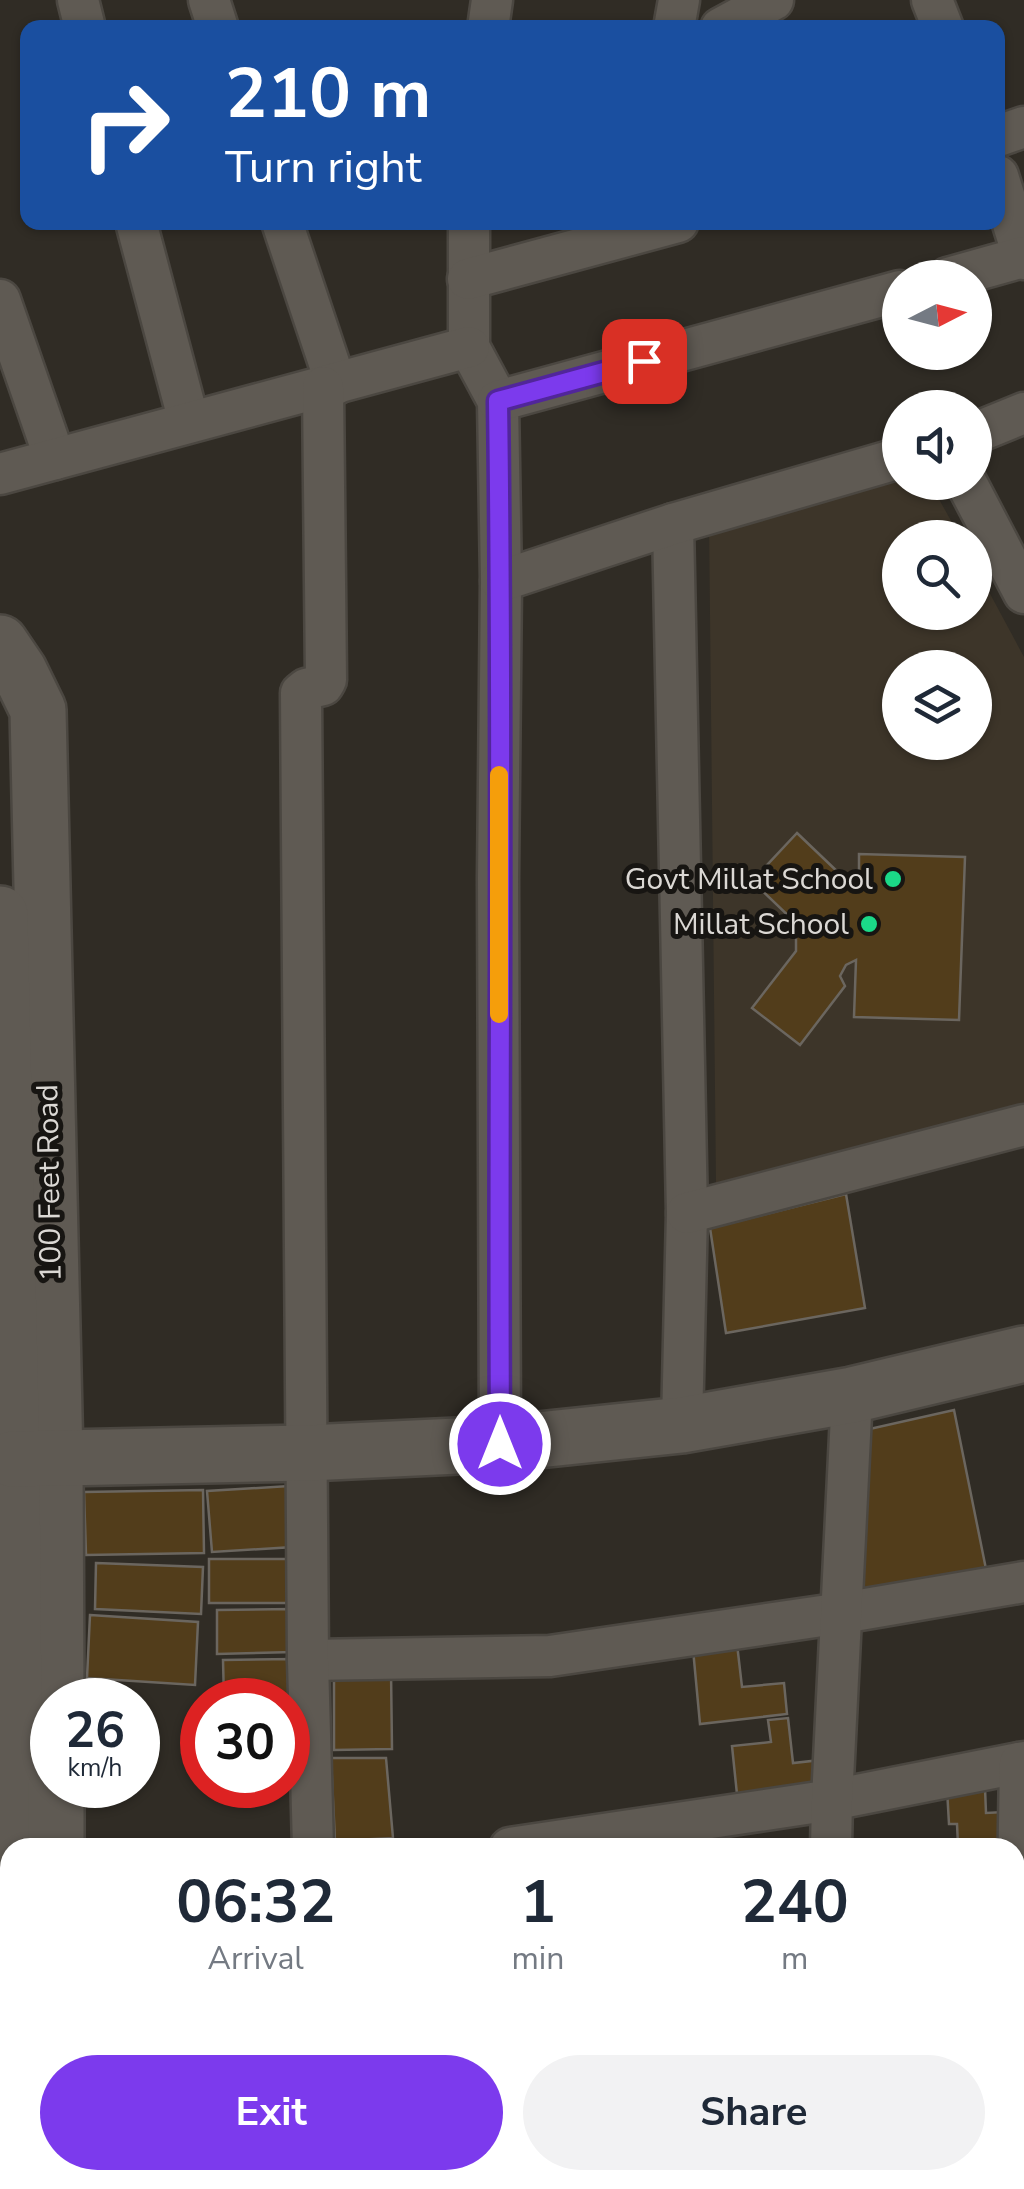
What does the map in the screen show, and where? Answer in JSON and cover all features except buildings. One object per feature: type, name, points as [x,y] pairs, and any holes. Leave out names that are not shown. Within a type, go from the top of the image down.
[{"type":"main road","name":"100 Feet Road","points":[[6,675],[38,710],[34,1459],[16,1838]]},
{"type":"main road","name":"100 Feet Road","points":[[0,914],[34,1459],[54,1678]]},
{"type":"main road","points":[[34,1459],[500,1444],[682,1425],[852,1395],[1024,1354]]},
{"type":"main road","points":[[56,1808],[56,1838]]},
{"type":"street","points":[[736,20],[773,0]]},
{"type":"street","points":[[992,266],[1023,258],[1005,199]]},
{"type":"street","points":[[138,230],[188,422]]},
{"type":"street","points":[[284,230],[330,386],[326,680],[323,685],[301,693],[313,1838]]},
{"type":"street","points":[[469,230],[469,347],[498,401],[500,1444]]},
{"type":"street","points":[[468,279],[649,230]]},
{"type":"street","points":[[498,401],[882,296]]},
{"type":"street","points":[[0,300],[54,459]]},
{"type":"street","points":[[0,474],[469,347]]},
{"type":"street","points":[[992,425],[1024,413]]},
{"type":"street","points":[[501,582],[673,524],[882,463]]},
{"type":"street","points":[[975,500],[1024,593]]},
{"type":"street","points":[[673,524],[687,1213],[682,1425]]},
{"type":"street","points":[[687,1213],[1024,1126]]},
{"type":"street","points":[[832,1838],[852,1395]]},
{"type":"street","points":[[308,1660],[550,1656],[1024,1582]]},
{"type":"street","points":[[572,1838],[832,1800],[1022,1763],[1020,1838]]},
{"type":"shaded area","name":"Millat School","points":[[882,458],[882,500],[939,500],[951,520],[882,520],[882,630],[992,630],[992,598],[1024,657],[1024,1106],[716,1184],[709,519]]},
{"type":"slow traffic","points":[[499,775],[499,1014]]},
{"type":"place","name":"Govt Millat School","points":[[893,879]]},
{"type":"place","name":"Millat School","points":[[869,924]]},
{"type":"route","points":[[500,1444],[498,401],[644,361]]}]
